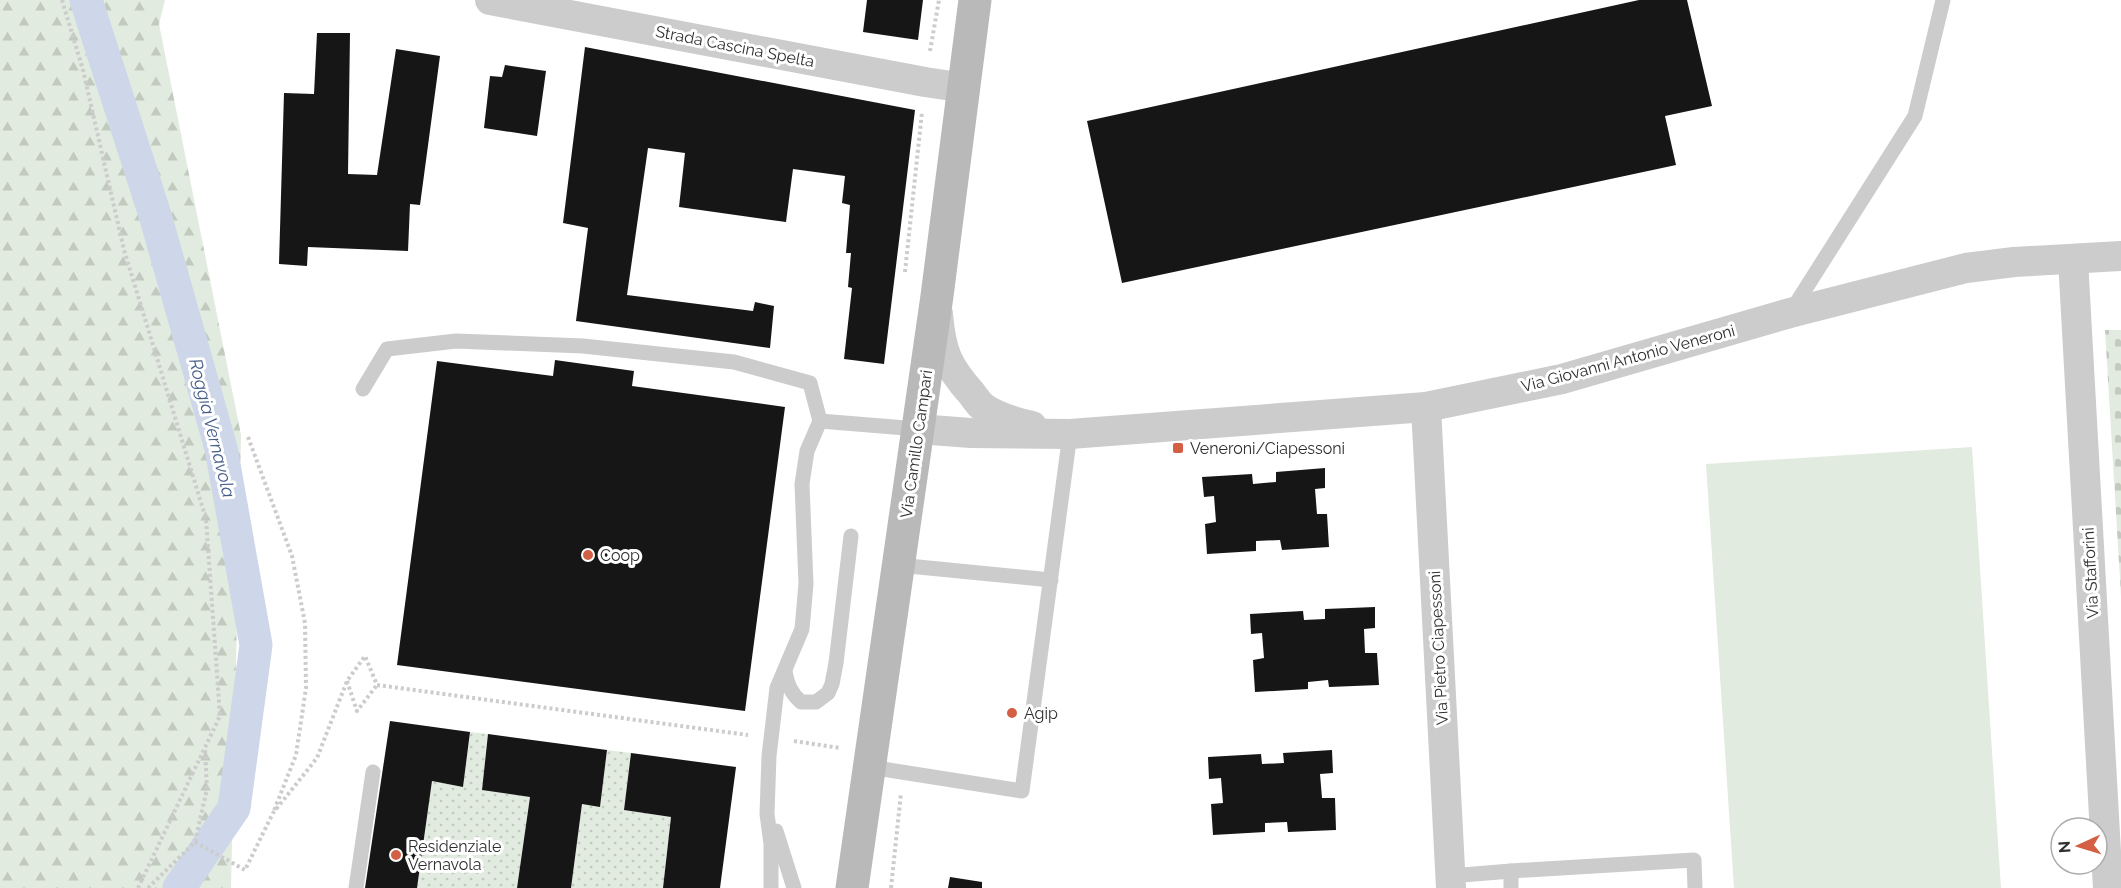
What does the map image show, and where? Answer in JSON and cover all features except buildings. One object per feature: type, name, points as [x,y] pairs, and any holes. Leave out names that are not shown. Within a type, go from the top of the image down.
[{"type":"street","name":"Via Camillo Campari","points":[[852,888],[937,296],[975,0]]},
{"type":"street","name":"Strada Cascina Spelta","points":[[500,1],[965,88]]},
{"type":"street","name":"Via Giovanni Antonio Veneroni","points":[[918,429],[971,433],[1070,434],[1426,407],[1562,379],[1790,313],[1966,268],[2014,262],[2121,256]]},
{"type":"street","name":"Via Stafforini","points":[[2073,259],[2108,888]]},
{"type":"street","name":"Via Giovanni Antonio Veneroni","points":[[937,296],[940,338],[950,368],[984,408],[1019,423],[1070,434]]},
{"type":"street","name":"Via Pietro Ciapessoni","points":[[1426,407],[1451,882]]},
{"type":"lane","points":[[1790,313],[1915,116],[1943,0]]},
{"type":"lane","points":[[363,389],[387,349],[456,341],[583,346],[734,362],[810,383],[820,421],[807,452],[802,484],[806,584],[802,629],[777,688],[769,756],[767,814],[771,844],[771,888]]},
{"type":"lane","points":[[820,421],[918,429]]},
{"type":"lane","points":[[871,760],[1022,791],[1070,434]]},
{"type":"lane","points":[[785,671],[786,682],[801,702],[816,702],[828,693],[836,663],[851,536]]},
{"type":"lane","points":[[898,565],[1051,580]]},
{"type":"lane","points":[[356,888],[373,772]]},
{"type":"lane","points":[[767,814],[775,829],[794,888]]},
{"type":"lane","points":[[1451,882],[1511,871],[1694,860],[1695,888]]},
{"type":"lane","points":[[1511,871],[1511,888]]},
{"type":"path","points":[[62,0],[83,70],[124,250],[206,519],[220,716],[138,888]]},
{"type":"path","points":[[195,842],[245,870],[273,813],[296,755],[306,688],[305,623],[292,556],[248,437]]},
{"type":"path","points":[[273,813],[316,758],[347,681],[365,656],[377,685]]},
{"type":"path","points":[[347,681],[357,711],[377,685]]},
{"type":"path","points":[[377,685],[771,738],[871,760]]},
{"type":"path","points":[[148,888],[195,842],[207,789],[205,746]]},
{"type":"green space","points":[[0,0],[165,0],[159,24],[241,435],[231,888],[0,888]]},
{"type":"green space","points":[[2105,330],[2121,330],[2121,596]]},
{"type":"green space","points":[[1972,447],[2001,888],[1734,888],[1706,464]]},
{"type":"green space","points":[[470,732],[488,734],[482,789],[530,797],[517,888],[417,888],[432,781],[463,787]]},
{"type":"green space","points":[[607,750],[631,753],[624,810],[671,817],[663,888],[571,888],[582,804],[600,806]]},
{"type":"waterway","name":"Roggia Vernavola","points":[[86,0],[155,215],[221,448],[256,645],[234,808],[179,888]]},
{"type":"place","name":"Veneroni/Ciapessoni","points":[[1178,448]]},
{"type":"place","name":"Coop","points":[[588,555]]},
{"type":"place","name":"Agip","points":[[1012,713]]},
{"type":"place","name":"Residenziale Vernavola","points":[[396,855]]}]
